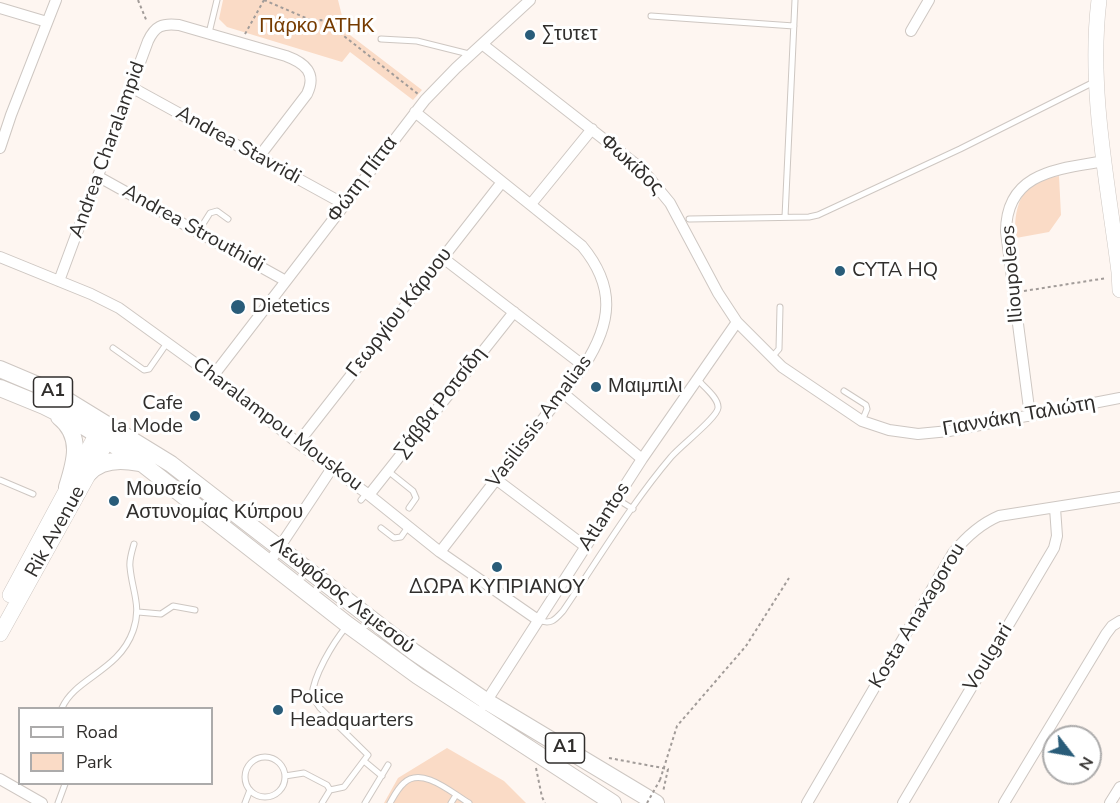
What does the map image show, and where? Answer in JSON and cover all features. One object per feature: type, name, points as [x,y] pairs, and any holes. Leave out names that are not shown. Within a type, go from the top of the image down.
[{"type":"main road","points":[[1099,0],[1096,21],[1096,81],[1120,278]]},
{"type":"main road","name":"Λεωφόρος Λεμεσού","points":[[0,369],[52,391],[348,625],[418,676],[659,802]]},
{"type":"main road","name":"Λεωφόρος Λεμεσού","points":[[0,388],[105,431],[171,464],[414,652],[482,708],[613,803]]},
{"type":"main road","points":[[44,406],[63,421],[73,435],[76,446],[75,457],[67,487]]},
{"type":"main road","name":"Rik Avenue","points":[[0,634],[88,474],[105,431]]},
{"type":"main road","name":"Rik Avenue","points":[[0,614],[67,487],[105,431]]},
{"type":"main road","points":[[88,474],[95,466],[102,463],[123,461],[143,464]]},
{"type":"street","points":[[0,147],[5,113],[56,0]]},
{"type":"street","name":"Φώτη Πίττα","points":[[213,376],[425,99],[530,0]]},
{"type":"street","points":[[911,31],[929,0]]},
{"type":"street","points":[[0,8],[47,22]]},
{"type":"street","name":"Andrea Charalampid","points":[[59,281],[152,33],[163,24],[179,25],[209,33]]},
{"type":"street","points":[[209,33],[296,60],[306,68],[311,79],[311,86],[307,94],[258,158]]},
{"type":"street","name":"Φωκίδος","points":[[482,44],[642,170],[659,187],[680,220],[718,293],[737,322],[791,373],[862,421]]},
{"type":"street","name":"Andrea Stavridi","points":[[131,87],[344,204]]},
{"type":"street","name":"Vasilissis Amalias","points":[[415,112],[582,246],[599,269],[604,284],[606,303],[601,334],[584,366],[440,552]]},
{"type":"street","points":[[531,204],[592,129]]},
{"type":"street","name":"Ilioupoleos","points":[[1030,416],[1006,222],[1018,193],[1038,175],[1052,170],[1105,161]]},
{"type":"street","name":"Andrea Strouthidi","points":[[99,177],[286,281]]},
{"type":"street","name":"Γεωργίου Κάρυου","points":[[298,443],[502,182]]},
{"type":"street","name":"Charalampou Mouskou","points":[[0,257],[106,301],[213,376],[440,552],[538,620]]},
{"type":"street","points":[[443,258],[584,366]]},
{"type":"street","name":"Σάββα Ροτσίδη","points":[[366,496],[514,312]]},
{"type":"street","name":"Atlantos","points":[[482,708],[642,459],[737,322]]},
{"type":"street","points":[[563,393],[642,459]]},
{"type":"street","name":"Γιαννάκη Ταλιώτη","points":[[862,421],[888,430],[918,434],[1030,416],[1120,398]]},
{"type":"street","points":[[269,562],[317,497],[332,468]]},
{"type":"street","points":[[497,480],[586,547]]},
{"type":"street","name":"Kosta Anaxagorou","points":[[810,802],[953,553],[962,542],[987,521],[999,516],[1120,497]]},
{"type":"street","name":"Voulgari","points":[[903,803],[1054,548],[1057,536],[1055,508]]},
{"type":"street","points":[[1004,803],[1106,634],[1120,621]]},
{"type":"street","points":[[0,779],[42,803]]},
{"type":"street","points":[[1110,803],[1120,787]]},
{"type":"lane","points":[[209,33],[217,0]]},
{"type":"lane","points":[[786,217],[795,0]]},
{"type":"lane","points":[[651,16],[794,26]]},
{"type":"lane","points":[[381,39],[417,41],[470,55]]},
{"type":"lane","points":[[688,219],[813,217],[1096,81]]},
{"type":"lane","points":[[198,232],[210,213],[217,211],[228,219]]},
{"type":"lane","points":[[772,357],[779,349],[780,307]]},
{"type":"lane","points":[[113,348],[144,370],[149,369],[167,343]]},
{"type":"lane","points":[[538,620],[549,623],[563,611],[657,474],[674,453],[715,415],[718,408],[717,401],[697,380]]},
{"type":"lane","points":[[844,391],[866,405],[867,409],[862,421]]},
{"type":"lane","points":[[388,471],[413,490],[416,498],[409,508]]},
{"type":"lane","points":[[0,480],[33,494]]},
{"type":"lane","points":[[617,499],[633,509]]},
{"type":"lane","points":[[381,528],[394,538],[400,537],[408,527]]},
{"type":"lane","points":[[63,707],[74,692],[111,664],[129,642],[138,612],[130,566],[134,544]]},
{"type":"lane","points":[[138,612],[161,614],[173,606],[195,610]]},
{"type":"lane","points":[[322,803],[330,790],[344,787],[368,755],[320,708],[312,696],[317,679],[331,650],[348,625]]},
{"type":"lane","points":[[261,757],[275,759],[284,769],[283,786],[269,800],[250,790],[246,782],[246,770],[255,760],[261,757]]},
{"type":"lane","points":[[364,761],[382,776]]},
{"type":"lane","points":[[365,803],[388,765]]},
{"type":"lane","points":[[285,776],[304,772],[327,785],[330,790]]},
{"type":"lane","points":[[390,803],[402,784],[418,777],[428,779],[469,803]]},
{"type":"lane","points":[[58,803],[64,785]]},
{"type":"lane","points":[[245,803],[250,790]]},
{"type":"lane","points":[[451,803],[456,795]]},
{"type":"path","points":[[138,0],[152,33]]},
{"type":"path","points":[[240,42],[264,0],[314,21],[326,22],[425,99]]},
{"type":"path","points":[[1013,292],[1120,278]]},
{"type":"path","points":[[647,803],[660,780],[677,726],[746,646],[789,578]]},
{"type":"path","points":[[606,757],[668,769],[659,802]]},
{"type":"path","points":[[534,762],[545,803]]},
{"type":"green space","name":"Πάρκο ΑΤΗΚ","points":[[223,0],[338,0],[346,32],[422,90],[413,100],[350,52],[342,62],[227,27],[219,19]]},
{"type":"green space","points":[[1059,176],[1061,215],[1049,232],[1016,238],[1016,213],[1022,197],[1033,184],[1040,180]]},
{"type":"green space","points":[[447,748],[504,781],[526,803],[384,803],[398,778]]},
{"type":"place","name":"Στυτετ","points":[[530,35]]},
{"type":"place","name":"CYTA HQ","points":[[840,271]]},
{"type":"place","name":"Dietetics","points":[[238,307]]},
{"type":"place","name":"Μαιμπιλι","points":[[596,387]]},
{"type":"place","name":"Cafe la Mode","points":[[195,416]]},
{"type":"place","name":"Μουσείο Αστυνομίας Κύπρου","points":[[114,501]]},
{"type":"place","name":"ΔΩΡΑ ΚΥΠΡΙΑΝΟΥ","points":[[497,567]]},
{"type":"place","name":"Police Headquarters","points":[[278,710]]}]
